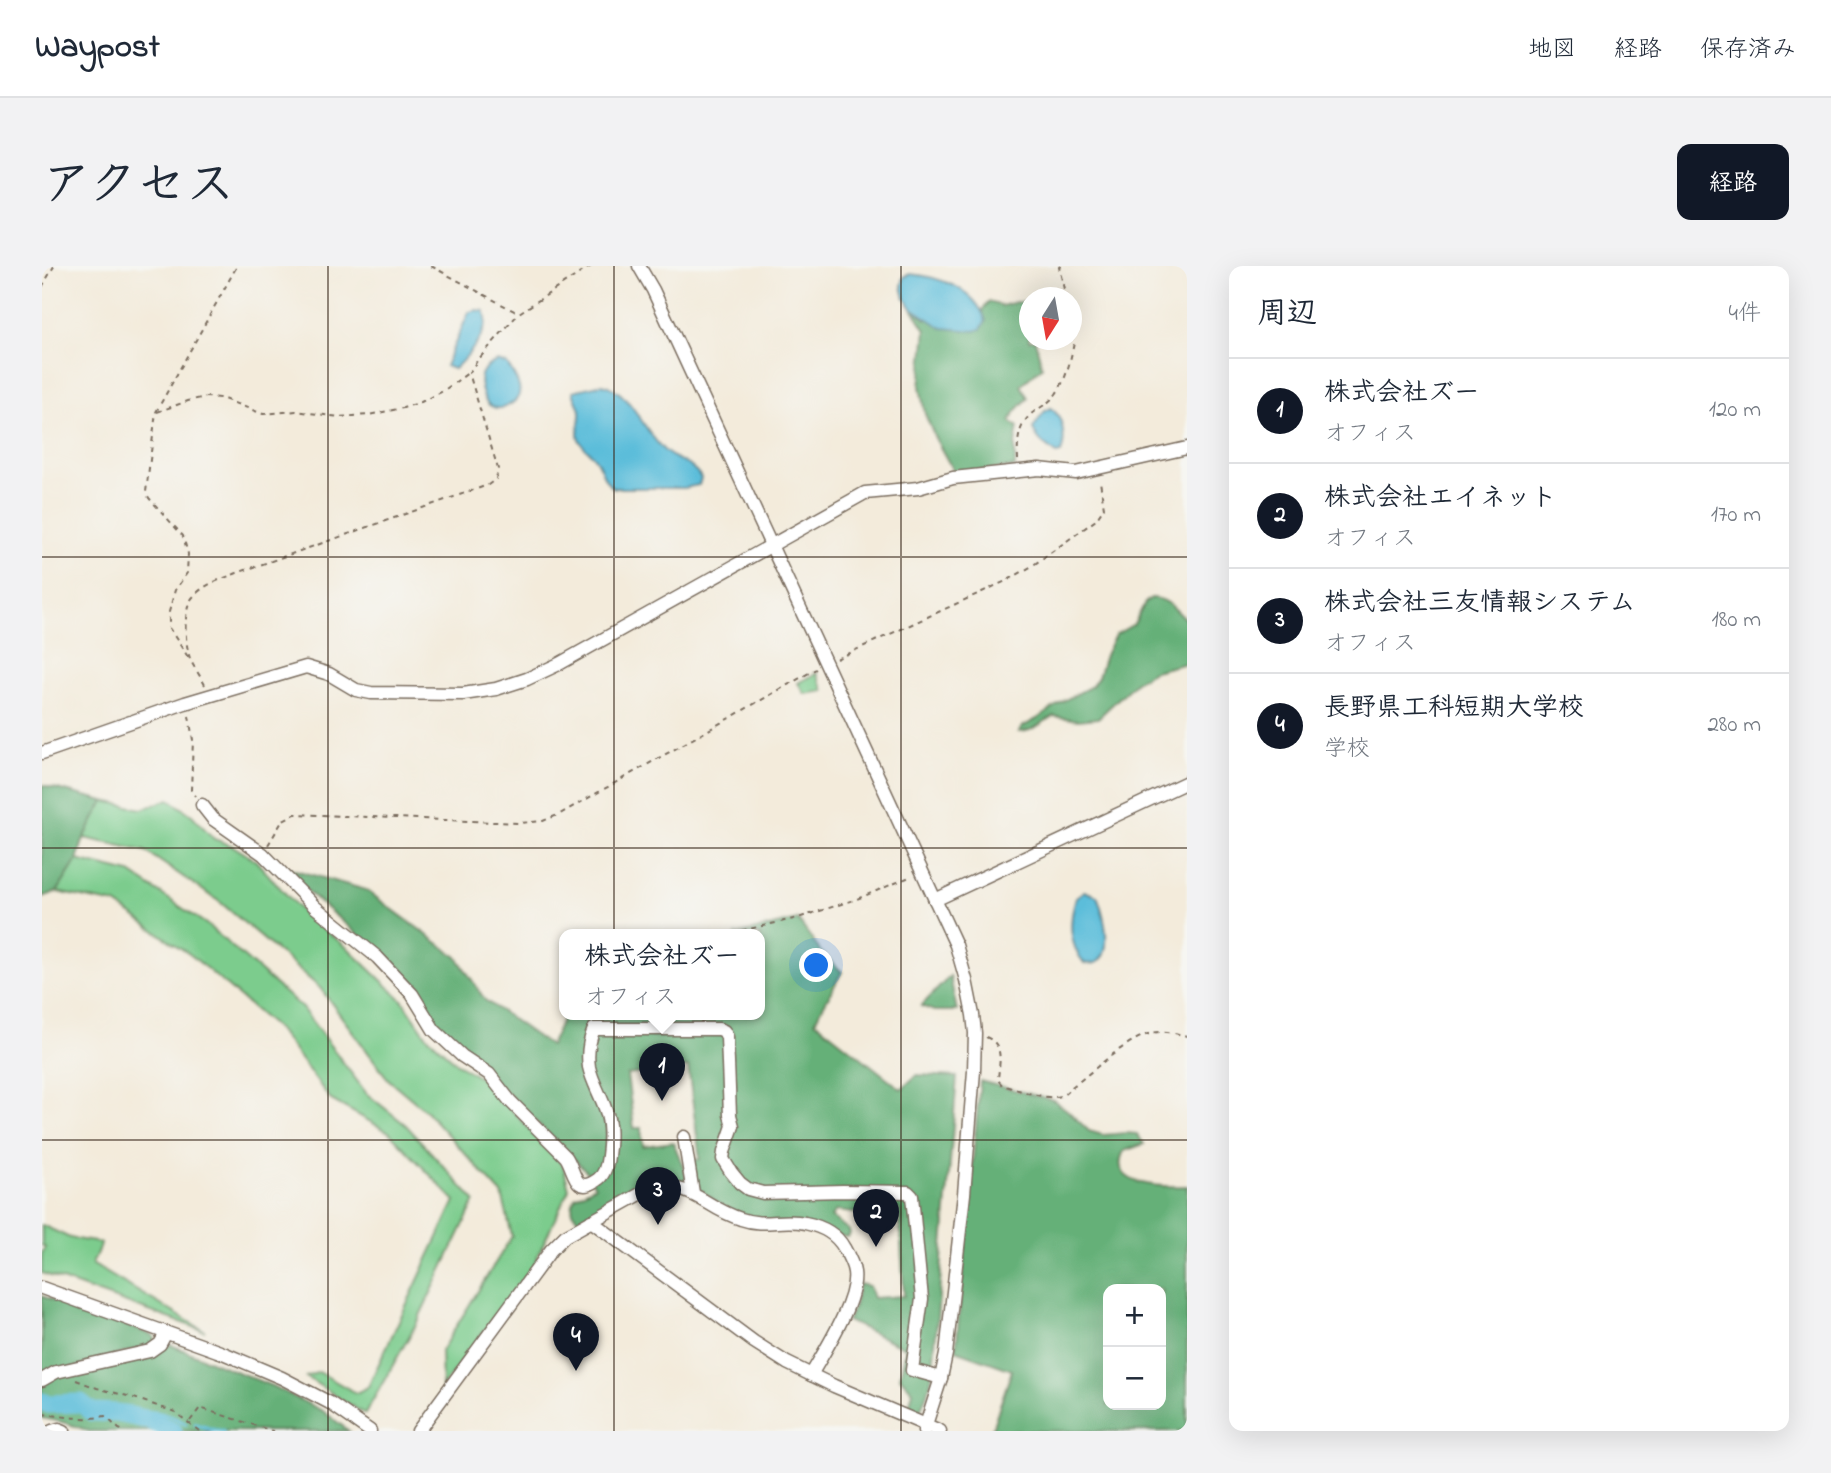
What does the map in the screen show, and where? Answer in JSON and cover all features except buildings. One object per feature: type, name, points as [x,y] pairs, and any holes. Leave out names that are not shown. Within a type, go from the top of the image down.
[{"type":"street","points":[[639,266],[653,290],[772,544],[957,945],[966,980],[975,1033],[964,1194],[946,1354],[942,1378],[925,1428]]},
{"type":"street","points":[[42,753],[185,703],[306,667],[329,674],[356,690],[371,693],[463,694],[496,689],[527,679],[559,664],[865,493],[918,488],[953,478],[1020,471],[1076,473],[1187,448]]},
{"type":"street","points":[[935,900],[1187,782]]},
{"type":"street","points":[[202,805],[213,819],[263,854],[315,907],[377,957],[412,994],[434,1030],[462,1056],[489,1074],[510,1101],[566,1157],[574,1180],[580,1184],[595,1182],[602,1176],[607,1165],[610,1127],[606,1109],[589,1067],[588,1052],[594,1029],[724,1031],[727,1037],[730,1115],[733,1126],[723,1159],[740,1183],[748,1189],[763,1193],[908,1192],[912,1196],[922,1299],[912,1370],[942,1378]]},
{"type":"street","points":[[684,1137],[692,1193]]},
{"type":"street","points":[[418,1431],[551,1250],[565,1236],[654,1189],[682,1189],[725,1213],[756,1223],[801,1222],[829,1232],[840,1241],[850,1258],[854,1273],[853,1290],[811,1376]]},
{"type":"street","points":[[591,1221],[754,1342],[811,1376],[925,1428],[940,1431]]},
{"type":"street","points":[[42,1287],[223,1353],[282,1378],[330,1403],[370,1431]]},
{"type":"street","points":[[42,1380],[56,1373],[150,1351],[160,1344],[166,1333]]},
{"type":"street","points":[[52,1431],[64,1431]]},
{"type":"path","points":[[42,287],[54,266]]},
{"type":"path","points":[[211,695],[169,628],[169,612],[175,590],[187,573],[188,554],[183,537],[146,492],[156,412],[237,266]]},
{"type":"path","points":[[431,266],[519,313]]},
{"type":"path","points":[[156,412],[205,397],[221,398],[262,414],[296,411],[339,417],[368,415],[421,402],[469,373],[519,313],[591,266]]},
{"type":"path","points":[[1061,266],[1059,267],[1064,287]]},
{"type":"path","points":[[1020,471],[1018,444],[1022,425],[1028,416],[1054,397],[1068,369],[1072,350]]},
{"type":"path","points":[[190,660],[186,611],[192,598],[209,584],[488,485],[496,479],[499,469],[469,373]]},
{"type":"path","points":[[263,854],[283,820],[295,814],[520,823],[543,821],[561,814],[827,663],[1008,580],[1032,566],[1096,520],[1104,508],[1099,469]]},
{"type":"path","points":[[185,703],[193,740],[191,790],[202,805]]},
{"type":"path","points":[[748,929],[797,918],[922,872]]},
{"type":"path","points":[[975,1033],[995,1041],[998,1046],[998,1080],[1002,1085],[1053,1097],[1065,1094],[1098,1066],[1142,1035],[1161,1032],[1187,1036]]},
{"type":"path","points":[[75,1380],[175,1412],[200,1431]]},
{"type":"path","points":[[189,1422],[200,1408],[273,1431]]},
{"type":"path","points":[[42,1414],[76,1419],[105,1416],[124,1431]]},
{"type":"green space","points":[[989,302],[1002,306],[1019,302],[1019,350],[1038,350],[1042,367],[1021,385],[1028,398],[1010,421],[1018,427],[1015,467],[955,474],[925,414],[920,386],[926,330],[912,308],[926,319],[986,322],[982,310]]},
{"type":"green space","points":[[1151,598],[1166,602],[1187,618],[1187,663],[1154,671],[1138,680],[1098,718],[1078,720],[1053,716],[1033,729],[1019,732],[1022,727],[1063,701],[1092,686],[1115,635],[1134,624],[1145,603]]},
{"type":"green space","points":[[817,673],[824,691],[805,694],[798,683]]},
{"type":"green space","points":[[42,785],[104,801],[84,838],[77,860],[57,892],[42,897]]},
{"type":"green space","points":[[169,799],[192,815],[214,839],[233,846],[255,860],[304,914],[349,949],[403,1001],[427,1036],[458,1064],[483,1080],[563,1165],[569,1189],[533,1266],[442,1387],[441,1351],[512,1236],[502,1194],[426,1111],[388,1079],[320,988],[220,902],[145,851],[84,838],[104,801],[142,809]]},
{"type":"green space","points":[[77,860],[130,873],[206,924],[301,1007],[367,1094],[406,1125],[475,1201],[414,1328],[365,1414],[306,1377],[319,1372],[356,1393],[368,1387],[455,1201],[389,1132],[331,1100],[278,1030],[192,956],[116,904],[57,892]]},
{"type":"green space","points":[[281,866],[366,890],[457,957],[485,1000],[550,1046],[562,1020],[765,1020],[765,929],[760,929],[798,920],[821,952],[842,972],[815,1021],[901,1089],[917,1075],[957,1077],[933,1369],[930,1386],[920,1411],[914,1414],[908,1412],[913,1391],[900,1377],[906,1348],[847,1321],[859,1284],[869,1286],[873,1298],[904,1296],[899,1209],[862,1214],[836,1211],[831,1217],[849,1230],[850,1234],[846,1237],[757,1219],[726,1208],[696,1187],[692,1161],[700,1159],[688,1067],[627,1075],[634,1128],[641,1128],[643,1146],[673,1142],[688,1183],[673,1181],[645,1185],[583,1218],[577,1218],[572,1208],[575,1197],[595,1186],[585,1170],[439,1027],[380,953]]},
{"type":"green space","points":[[950,976],[957,1011],[934,1011],[921,1006]]},
{"type":"green space","points":[[980,1081],[1053,1100],[1089,1131],[1103,1135],[1137,1134],[1144,1144],[1124,1151],[1120,1163],[1123,1172],[1130,1179],[1141,1183],[1187,1186],[1187,1431],[991,1431],[1012,1370],[956,1350]]},
{"type":"green space","points":[[42,1225],[70,1238],[101,1243],[92,1264],[205,1331],[42,1273],[42,1254],[45,1247],[42,1245]]},
{"type":"green space","points":[[42,1296],[153,1335],[155,1344],[42,1377]]},
{"type":"green space","points":[[171,1345],[272,1386],[323,1411],[349,1431],[89,1431],[42,1418],[42,1383],[57,1375]]},
{"type":"water","points":[[910,274],[934,278],[966,293],[981,310],[986,321],[981,329],[975,331],[942,328],[912,308],[905,298],[902,286],[904,277]]},
{"type":"water","points":[[484,311],[486,318],[482,334],[454,369],[445,366],[469,312]]},
{"type":"water","points":[[498,361],[507,364],[520,391],[515,401],[499,408],[486,402],[480,383],[487,366]]},
{"type":"water","points":[[603,384],[622,395],[666,452],[698,473],[701,478],[699,485],[684,488],[614,488],[610,485],[596,460],[579,439],[580,411],[573,391]]},
{"type":"water","points":[[1050,408],[1055,411],[1063,429],[1063,448],[1061,453],[1057,454],[1039,440],[1033,428]]},
{"type":"water","points":[[1084,891],[1097,896],[1105,926],[1105,950],[1102,958],[1095,963],[1084,963],[1075,948],[1071,931],[1076,897]]},
{"type":"waterway","points":[[42,1402],[81,1403],[92,1412],[117,1413],[150,1420],[173,1431]]},
{"type":"waterway","points":[[117,1413],[157,1413],[186,1424]]},
{"type":"waterway","points":[[195,1424],[223,1431]]},
{"type":"place","name":"株式会社ズー","points":[[662,1101]]},
{"type":"place","name":"株式会社三友情報システム","points":[[658,1225]]},
{"type":"place","name":"株式会社エイネット","points":[[876,1247]]},
{"type":"place","name":"長野県工科短期大学校","points":[[576,1371]]}]
